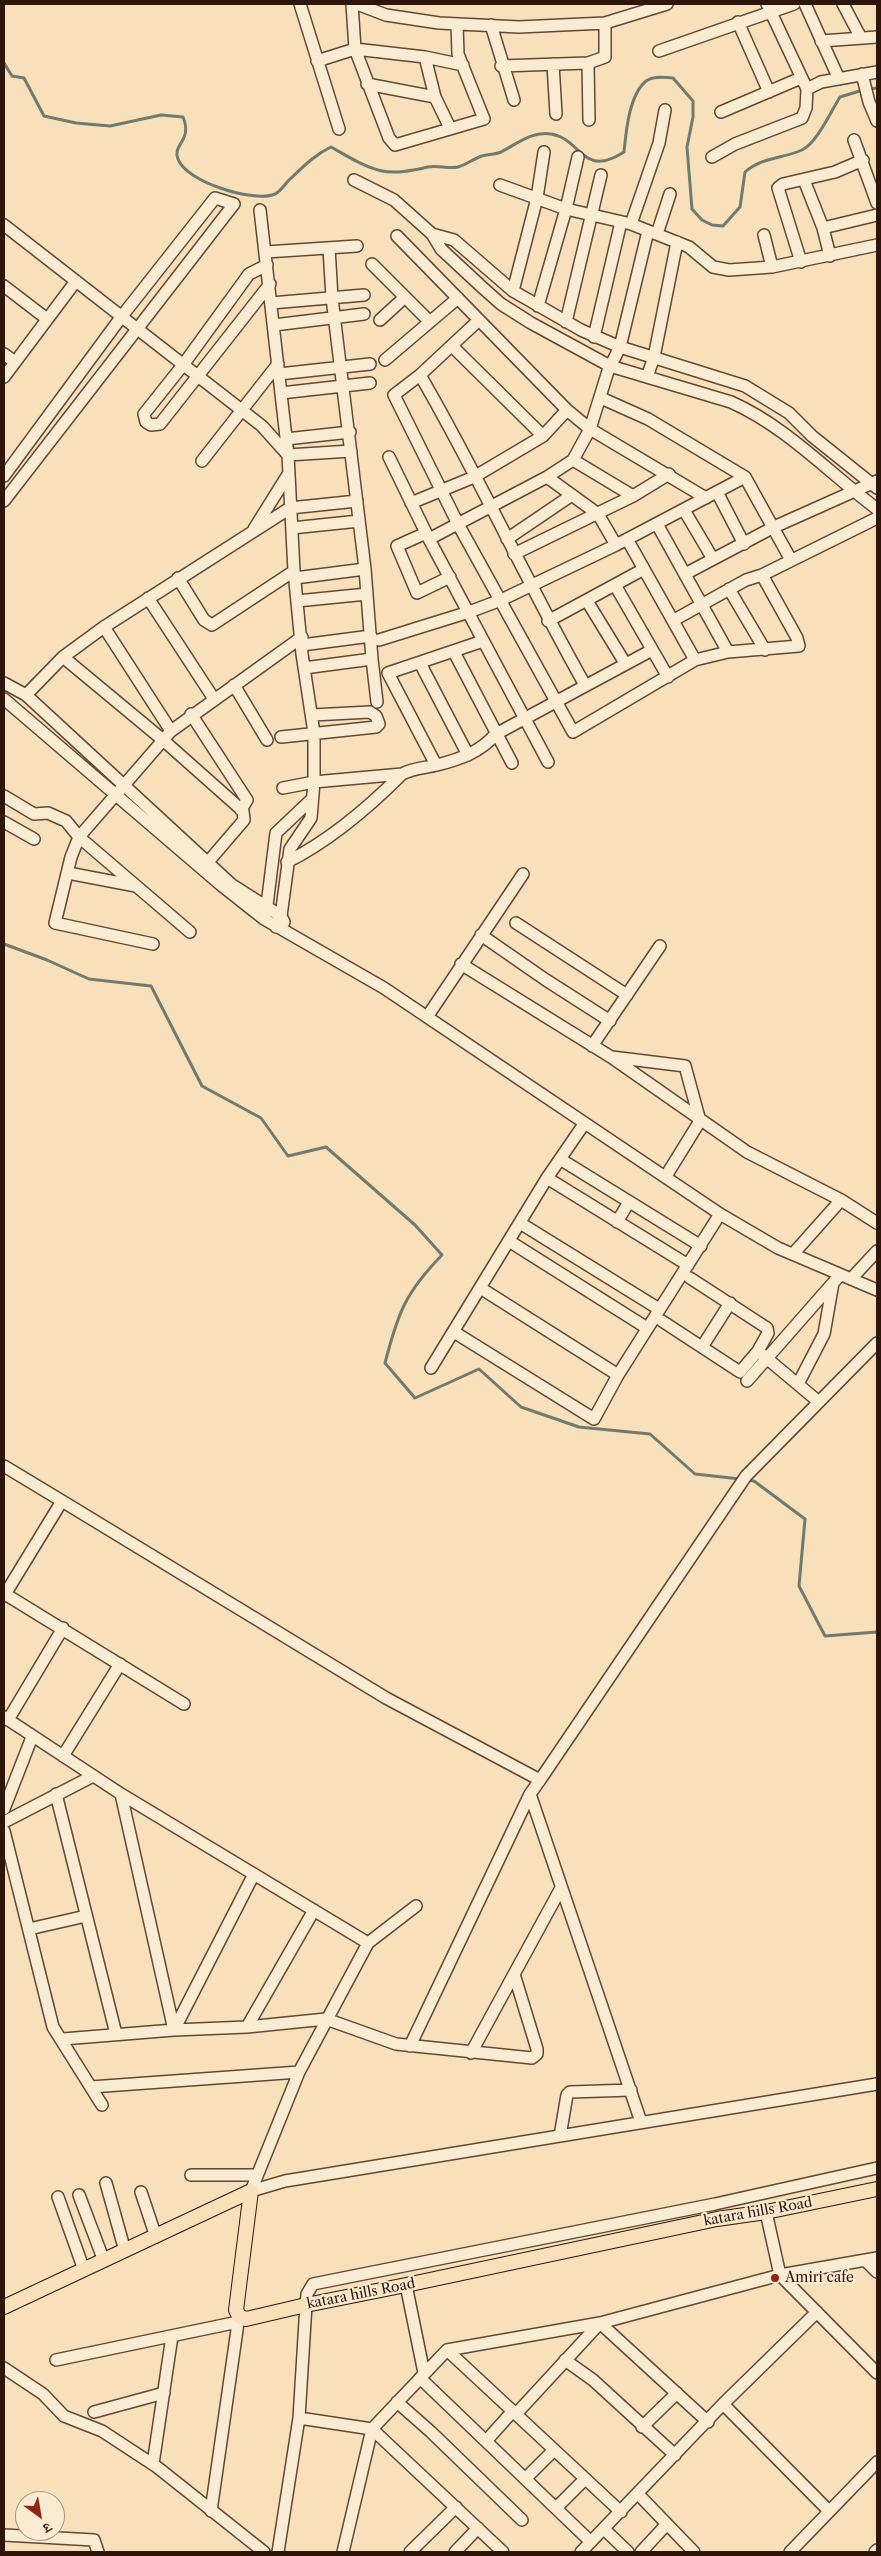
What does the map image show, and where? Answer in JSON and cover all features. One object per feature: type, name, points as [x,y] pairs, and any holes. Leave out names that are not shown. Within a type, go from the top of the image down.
[{"type":"main road","name":"katara hills Road","points":[[238,2319],[246,2319],[306,2305],[406,2286],[717,2219],[766,2212],[877,2189]]},
{"type":"main road","points":[[238,2319],[236,2310],[251,2191]]},
{"type":"main road","points":[[4,2307],[251,2191]]},
{"type":"street","points":[[300,4],[339,129]]},
{"type":"street","points":[[352,4],[355,49],[389,138],[395,145],[484,119],[458,54],[457,24]]},
{"type":"street","points":[[357,4],[386,15],[457,24],[519,27],[604,23],[667,4]]},
{"type":"street","points":[[659,51],[738,22],[768,7],[794,4]]},
{"type":"street","points":[[805,4],[839,79]]},
{"type":"street","points":[[843,4],[861,38]]},
{"type":"street","points":[[712,157],[735,144],[802,118],[806,108],[807,89],[768,7]]},
{"type":"street","points":[[738,22],[770,92]]},
{"type":"street","points":[[502,66],[588,63],[605,57],[604,23]]},
{"type":"street","points":[[491,25],[502,66],[514,100]]},
{"type":"street","points":[[821,41],[877,38]]},
{"type":"street","points":[[317,61],[355,49],[425,57],[463,65]]},
{"type":"street","points":[[425,57],[435,97],[450,128]]},
{"type":"street","points":[[588,63],[589,120]]},
{"type":"street","points":[[553,64],[556,114]]},
{"type":"street","points":[[807,89],[821,82],[862,78],[877,72]]},
{"type":"street","points":[[721,112],[801,78]]},
{"type":"street","points":[[862,78],[877,121]]},
{"type":"street","points":[[367,84],[435,97]]},
{"type":"street","points":[[594,337],[626,223],[659,143],[665,110]]},
{"type":"street","points":[[854,140],[863,160],[877,203]]},
{"type":"street","points":[[513,291],[536,198],[544,152]]},
{"type":"street","points":[[538,306],[566,209],[578,157]]},
{"type":"street","points":[[801,262],[778,188],[783,184],[835,172],[863,160]]},
{"type":"street","points":[[566,322],[593,216],[601,175]]},
{"type":"street","points":[[354,180],[394,200],[432,234],[441,249],[502,304],[608,372],[647,377],[731,402],[747,409],[781,431],[877,509]]},
{"type":"street","points":[[804,180],[823,228],[830,256]]},
{"type":"street","points":[[500,185],[566,209],[626,223],[653,232],[690,247],[713,267],[728,270],[772,267],[877,246]]},
{"type":"street","points":[[450,577],[417,592],[397,546],[458,524],[548,477],[573,460],[590,429],[608,372],[620,346],[653,232],[670,194]]},
{"type":"street","points":[[4,476],[122,316],[215,198],[234,204],[4,501]]},
{"type":"street","points":[[260,210],[268,265],[288,455],[294,575],[304,668],[314,732],[314,782],[311,818],[292,844],[287,862],[279,922]]},
{"type":"street","points":[[823,228],[877,215]]},
{"type":"street","points":[[4,225],[262,426],[288,455]]},
{"type":"street","points":[[432,234],[454,240],[513,291],[594,337],[745,386],[789,412],[812,436],[875,484]]},
{"type":"street","points":[[764,235],[772,267]]},
{"type":"street","points":[[397,236],[567,410],[590,429],[706,498]]},
{"type":"street","points":[[647,377],[654,357],[677,242]]},
{"type":"street","points":[[266,252],[357,246]]},
{"type":"street","points":[[329,248],[332,298],[345,387],[367,594],[375,638],[372,659],[377,702]]},
{"type":"street","points":[[372,264],[429,321]]},
{"type":"street","points":[[268,265],[249,274],[183,365],[144,414],[146,422],[151,425],[160,424],[270,284]]},
{"type":"street","points":[[4,377],[76,281]]},
{"type":"street","points":[[4,286],[47,320]]},
{"type":"street","points":[[272,303],[364,295]]},
{"type":"street","points":[[380,320],[405,298]]},
{"type":"street","points":[[385,360],[458,298]]},
{"type":"street","points":[[274,325],[364,314]]},
{"type":"street","points":[[479,320],[420,375],[394,395],[458,524],[573,732],[695,660],[728,652],[799,646],[797,638],[762,575]]},
{"type":"street","points":[[452,346],[543,436]]},
{"type":"street","points":[[4,354],[14,362]]},
{"type":"street","points":[[202,461],[241,410],[278,369],[370,364]]},
{"type":"street","points":[[420,375],[449,425],[548,620],[585,685]]},
{"type":"street","points":[[281,393],[370,383]]},
{"type":"street","points":[[601,398],[648,419],[745,477],[792,560]]},
{"type":"street","points":[[412,503],[474,477],[543,436],[567,410]]},
{"type":"street","points":[[286,439],[350,432]]},
{"type":"street","points":[[288,455],[352,451]]},
{"type":"street","points":[[389,457],[428,536],[548,762]]},
{"type":"street","points":[[573,460],[633,496]]},
{"type":"street","points":[[253,530],[289,473]]},
{"type":"street","points":[[514,554],[633,496],[668,474]]},
{"type":"street","points":[[548,477],[598,514],[616,546]]},
{"type":"street","points":[[154,944],[55,923],[71,856],[80,837],[124,783],[167,736],[191,714],[302,641],[375,638],[469,612],[501,600],[531,584],[616,546],[745,477]]},
{"type":"street","points":[[685,574],[774,527],[875,484]]},
{"type":"street","points":[[717,492],[744,544]]},
{"type":"street","points":[[506,539],[572,496]]},
{"type":"street","points":[[26,695],[63,657],[104,627],[290,508],[357,501]]},
{"type":"street","points":[[684,510],[713,559]]},
{"type":"street","points":[[674,620],[729,589],[762,575],[877,518]]},
{"type":"street","points":[[292,528],[359,521]]},
{"type":"street","points":[[657,524],[728,652]]},
{"type":"street","points":[[627,539],[695,660]]},
{"type":"street","points":[[178,578],[204,620],[212,624],[294,575],[365,569]]},
{"type":"street","points":[[548,620],[644,569]]},
{"type":"street","points":[[615,585],[668,676]]},
{"type":"street","points":[[729,589],[765,650]]},
{"type":"street","points":[[297,601],[367,594]]},
{"type":"street","points":[[148,598],[214,699]]},
{"type":"street","points":[[586,601],[625,663]]},
{"type":"street","points":[[104,627],[167,736]]},
{"type":"street","points":[[436,765],[388,673],[483,641]]},
{"type":"street","points":[[287,862],[325,840],[355,818],[402,774],[411,769],[436,765],[468,755],[485,746],[496,734],[652,650]]},
{"type":"street","points":[[454,652],[512,763]]},
{"type":"street","points":[[63,657],[167,736],[245,815],[244,820],[208,862]]},
{"type":"street","points":[[304,668],[372,659]]},
{"type":"street","points":[[420,663],[468,755]]},
{"type":"street","points":[[4,683],[26,695],[124,783],[232,885],[266,913]]},
{"type":"street","points":[[234,685],[267,740]]},
{"type":"street","points":[[4,699],[221,885],[266,913],[292,934],[384,988],[720,1214],[841,1279],[877,1290]]},
{"type":"street","points":[[281,737],[314,732],[376,727],[379,724],[376,716],[370,712],[312,715]]},
{"type":"street","points":[[191,714],[247,800],[241,810]]},
{"type":"street","points":[[283,788],[314,782],[402,774]]},
{"type":"street","points":[[4,796],[34,814],[48,813],[66,820],[80,837],[190,932]]},
{"type":"street","points":[[266,913],[274,838],[278,829],[297,815],[312,799]]},
{"type":"street","points":[[4,822],[34,839]]},
{"type":"street","points":[[274,838],[284,853],[287,862]]},
{"type":"street","points":[[68,873],[138,887]]},
{"type":"street","points":[[427,1017],[523,874]]},
{"type":"street","points":[[516,923],[627,995]]},
{"type":"street","points":[[481,935],[610,1021]]},
{"type":"street","points":[[592,1046],[660,946]]},
{"type":"street","points":[[461,964],[611,1057],[700,1121],[747,1152],[841,1200],[877,1223]]},
{"type":"street","points":[[611,1057],[685,1066],[700,1121],[666,1176]]},
{"type":"street","points":[[431,1368],[482,1289],[547,1178],[584,1124]]},
{"type":"street","points":[[560,1159],[700,1246]]},
{"type":"street","points":[[547,1178],[688,1265]]},
{"type":"street","points":[[792,1254],[841,1200]]},
{"type":"street","points":[[617,1222],[629,1202]]},
{"type":"street","points":[[454,1332],[594,1420],[618,1374],[720,1214]]},
{"type":"street","points":[[520,1223],[659,1309]]},
{"type":"street","points":[[510,1242],[647,1328]]},
{"type":"street","points":[[662,1321],[740,1372],[763,1354],[841,1279],[877,1251]]},
{"type":"street","points":[[577,1284],[588,1265]]},
{"type":"street","points":[[690,1278],[769,1330],[763,1354],[748,1380]]},
{"type":"street","points":[[798,1384],[824,1334],[841,1279]]},
{"type":"street","points":[[482,1289],[618,1374]]},
{"type":"street","points":[[702,1347],[730,1303]]},
{"type":"street","points":[[410,2046],[530,1794],[744,1480],[877,1343]]},
{"type":"street","points":[[763,1354],[819,1402]]},
{"type":"street","points":[[4,1466],[386,1698],[540,1780]]},
{"type":"street","points":[[62,1501],[5,1595],[63,1628],[184,1704]]},
{"type":"street","points":[[63,1628],[6,1719],[121,1794],[368,1943]]},
{"type":"street","points":[[63,1756],[120,1664]]},
{"type":"street","points":[[4,1809],[32,1737]]},
{"type":"street","points":[[4,1822],[93,1776]]},
{"type":"street","points":[[56,1794],[116,2034]]},
{"type":"street","points":[[121,1794],[174,2030]]},
{"type":"street","points":[[530,1794],[641,2122]]},
{"type":"street","points":[[4,1831],[53,2027],[63,2039],[102,2105]]},
{"type":"street","points":[[174,2030],[254,1874]]},
{"type":"street","points":[[471,2053],[561,1888]]},
{"type":"street","points":[[251,2191],[299,2072],[368,1943],[416,1906]]},
{"type":"street","points":[[247,2027],[314,1910]]},
{"type":"street","points":[[29,1929],[86,1916]]},
{"type":"street","points":[[63,2039],[326,2020],[396,2044],[532,2058],[537,2054],[537,2048],[514,1974]]},
{"type":"street","points":[[91,2088],[299,2072]]},
{"type":"street","points":[[251,2191],[285,2181],[877,2084]]},
{"type":"street","points":[[560,2136],[567,2095],[570,2092],[631,2090]]},
{"type":"street","points":[[278,2552],[300,2418],[307,2294],[313,2284],[715,2204],[877,2168]]},
{"type":"street","points":[[191,2175],[258,2175]]},
{"type":"street","points":[[106,2183],[125,2251]]},
{"type":"street","points":[[141,2192],[156,2237]]},
{"type":"street","points":[[79,2195],[104,2261]]},
{"type":"street","points":[[58,2197],[84,2270]]},
{"type":"street","points":[[715,2204],[717,2219]]},
{"type":"street","points":[[766,2212],[780,2275],[877,2373]]},
{"type":"street","points":[[343,2552],[372,2429],[447,2350],[600,2323],[780,2275],[872,2260],[877,2272]]},
{"type":"street","points":[[406,2286],[422,2376],[486,2441],[591,2542]]},
{"type":"street","points":[[581,2552],[708,2422],[723,2404],[817,2312]]},
{"type":"street","points":[[56,2360],[172,2336],[238,2319],[211,2511]]},
{"type":"street","points":[[486,2441],[600,2323]]},
{"type":"street","points":[[600,2323],[708,2422]]},
{"type":"street","points":[[153,2464],[172,2336]]},
{"type":"street","points":[[447,2350],[621,2512]]},
{"type":"street","points":[[565,2360],[593,2380],[675,2456]]},
{"type":"street","points":[[4,2368],[43,2394],[64,2416],[102,2431],[153,2464],[264,2552]]},
{"type":"street","points":[[94,2412],[164,2393]]},
{"type":"street","points":[[642,2427],[676,2393]]},
{"type":"street","points":[[397,2402],[431,2432],[522,2520]]},
{"type":"street","points":[[723,2404],[829,2510]]},
{"type":"street","points":[[300,2418],[372,2429],[503,2552]]},
{"type":"street","points":[[526,2478],[554,2450]]},
{"type":"street","points":[[790,2552],[877,2462]]},
{"type":"street","points":[[556,2508],[586,2479]]},
{"type":"street","points":[[638,2494],[694,2552]]},
{"type":"street","points":[[410,2552],[456,2507]]},
{"type":"street","points":[[641,2552],[667,2524]]},
{"type":"street","points":[[454,2552],[478,2528]]},
{"type":"street","points":[[604,2529],[628,2552]]},
{"type":"street","points":[[4,2535],[94,2540],[97,2552]]},
{"type":"waterway","points":[[4,63],[12,76],[24,78],[44,116],[76,123],[110,126],[161,115],[183,117],[186,132],[177,154],[184,167],[207,183],[252,196],[265,196],[277,193],[309,162],[331,147],[369,167],[388,172],[431,167],[458,167],[482,156],[501,152],[537,134],[551,134],[561,137],[583,155],[591,159],[599,161],[610,159],[624,152],[629,114],[640,87],[652,78],[673,78],[693,101],[693,117],[687,147],[692,209],[702,220],[712,225],[723,226],[740,207],[745,172],[758,163],[795,153],[808,146],[818,134],[840,97],[863,90]]},
{"type":"waterway","points":[[869,89],[877,88]]},
{"type":"waterway","points":[[4,944],[47,960],[89,979],[151,986],[202,1086],[261,1118],[288,1156],[326,1147],[415,1225],[442,1255],[419,1281],[404,1305],[394,1330],[385,1363],[415,1398],[479,1369],[521,1407],[579,1427],[650,1434],[695,1474],[740,1479]]},
{"type":"waterway","points":[[746,1480],[754,1481],[805,1519],[799,1586],[825,1636],[877,1632]]},
{"type":"place","name":"Amiri cafe","points":[[775,2278]]}]
